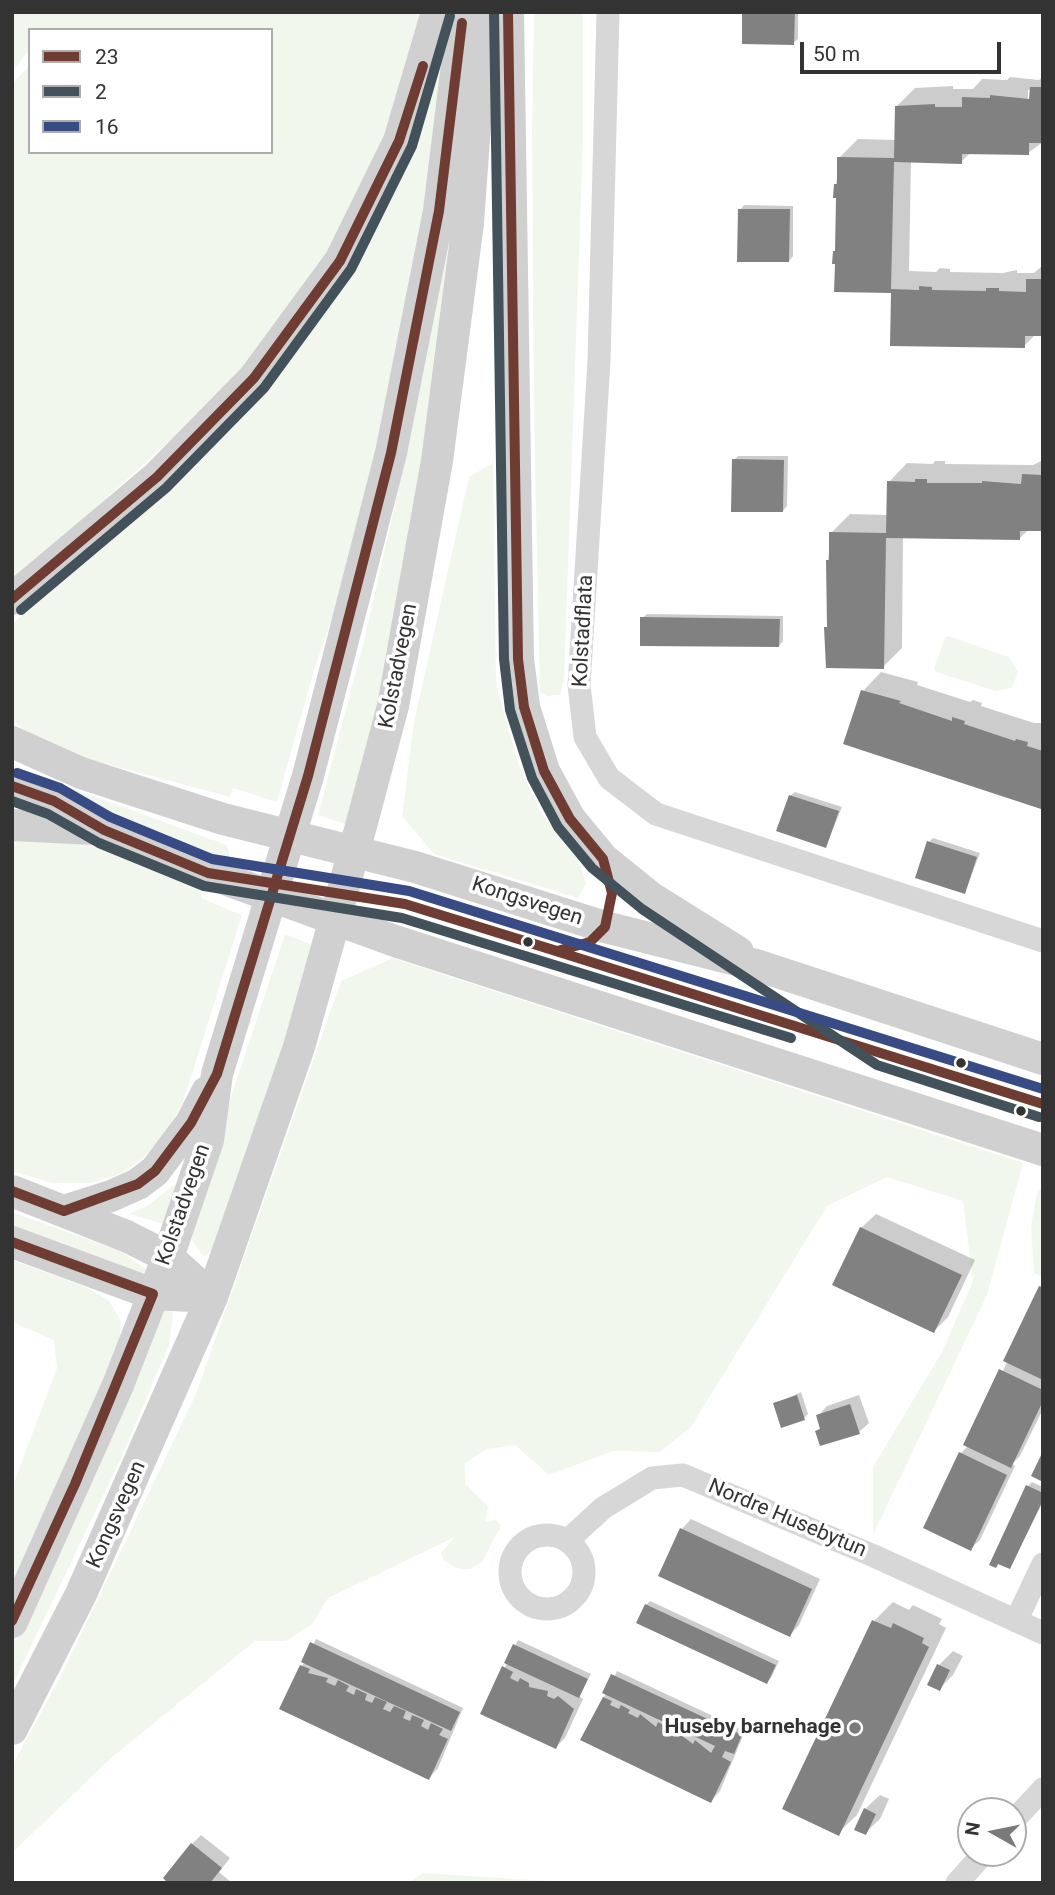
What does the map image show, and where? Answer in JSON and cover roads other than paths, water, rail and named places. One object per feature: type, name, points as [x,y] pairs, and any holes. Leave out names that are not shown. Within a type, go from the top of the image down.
[{"type":"main road","points":[[12,599],[158,477],[245,388],[340,261],[399,141],[438,12]]},
{"type":"main road","name":"Kolstadvegen","points":[[153,1294],[169,1257],[208,1140],[217,1074],[308,776],[391,453],[439,211],[464,12]]},
{"type":"main road","name":"Kolstadvegen","points":[[212,1297],[299,1046],[393,706],[437,461],[468,223],[483,12]]},
{"type":"main road","points":[[508,12],[517,659],[524,707],[544,771],[570,819],[603,859],[650,897],[757,965]]},
{"type":"main road","name":"Kongsvegen","points":[[12,742],[81,773],[223,819],[415,867],[605,927],[757,965],[1043,1059]]},
{"type":"main road","points":[[12,786],[54,801],[104,830],[208,873],[395,941],[1043,1150]]},
{"type":"main road","points":[[12,825],[104,830]]},
{"type":"main road","points":[[64,1211],[111,1196],[138,1184],[155,1171],[191,1123],[217,1074]]},
{"type":"main road","points":[[12,1191],[169,1257],[212,1297]]},
{"type":"main road","points":[[12,1241],[153,1294],[212,1297]]},
{"type":"main road","points":[[12,1622],[86,1459],[153,1294]]},
{"type":"main road","name":"Kongsvegen","points":[[12,1729],[81,1594],[212,1297]]},
{"type":"street","name":"Kolstadflata","points":[[608,12],[599,361],[579,685],[586,737],[609,778],[656,814],[1043,941]]},
{"type":"street","name":"Nordre Husebytun","points":[[567,1541],[603,1508],[652,1478],[683,1475],[1043,1633]]},
{"type":"street","points":[[1016,1620],[1043,1564]]},
{"type":"street","points":[[1027,1807],[1043,1789]]},
{"type":"street","points":[[957,1883],[971,1867]]},
{"type":"place","name":"Huseby barnehage","points":[[855,1728]]}]
